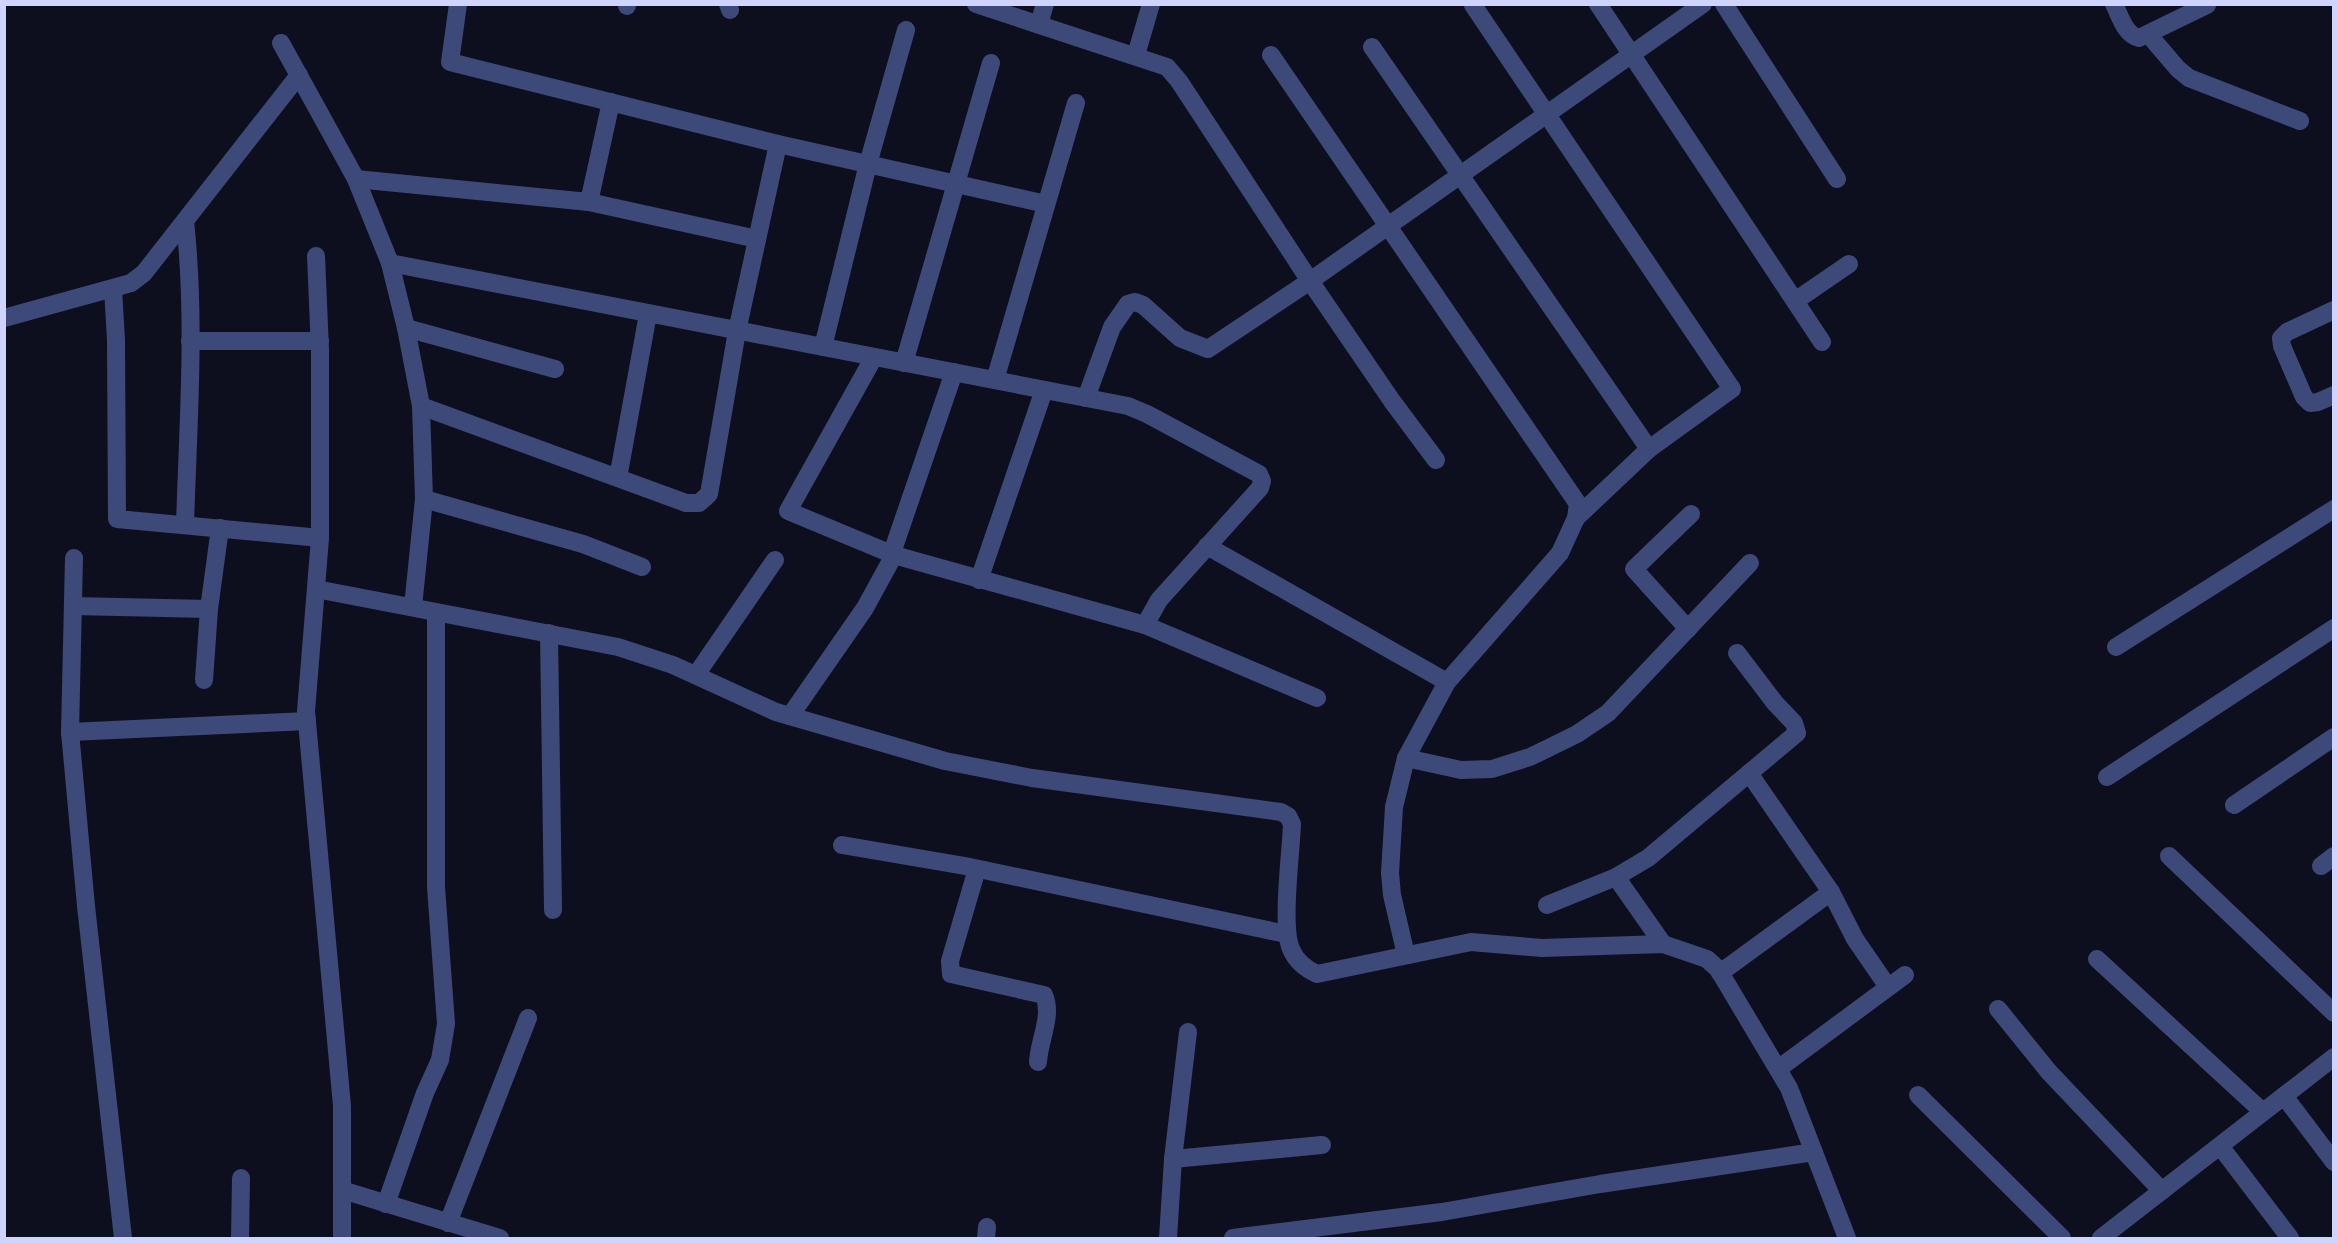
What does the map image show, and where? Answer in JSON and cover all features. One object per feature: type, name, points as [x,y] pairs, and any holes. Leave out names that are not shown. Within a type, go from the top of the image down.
[{"type":"street","points":[[458,4],[450,62],[778,144],[1046,204]]},
{"type":"street","points":[[976,4],[1167,67],[1179,81],[1392,401],[1436,460]]},
{"type":"street","points":[[1039,24],[1045,4]]},
{"type":"street","points":[[1136,55],[1151,4]]},
{"type":"street","points":[[1598,4],[1822,342]]},
{"type":"street","points":[[1086,398],[1112,327],[1128,304],[1135,302],[1143,305],[1180,338],[1208,349],[1388,226],[1703,4]]},
{"type":"street","points":[[1724,4],[1837,179]]},
{"type":"street","points":[[2114,4],[2125,27],[2133,37],[2139,38],[2207,5]]},
{"type":"street","points":[[1473,5],[1732,389],[1649,449],[1576,518]]},
{"type":"street","points":[[823,347],[868,164],[906,30]]},
{"type":"street","points":[[2148,34],[2178,69],[2189,78],[2300,121]]},
{"type":"street","points":[[281,43],[356,179],[390,263],[406,328],[421,406],[424,499],[413,608]]},
{"type":"street","points":[[1372,47],[1649,449]]},
{"type":"street","points":[[1271,55],[1578,504],[1576,518],[1560,553],[1447,682],[1406,758],[1394,807],[1390,873],[1392,895],[1406,955]]},
{"type":"street","points":[[904,363],[991,63]]},
{"type":"street","points":[[4,318],[113,289],[131,283],[144,273],[299,75]]},
{"type":"street","points":[[589,202],[611,102]]},
{"type":"street","points":[[995,380],[1076,103]]},
{"type":"street","points":[[421,406],[686,503],[699,503],[709,494],[737,330],[778,144]]},
{"type":"street","points":[[356,179],[589,202],[757,239]]},
{"type":"street","points":[[185,221],[189,258],[190,341],[185,525]]},
{"type":"street","points":[[316,256],[320,341],[320,538],[306,711],[342,1106],[342,1239]]},
{"type":"street","points":[[390,263],[1128,406],[1147,414],[1259,474],[1262,481],[1260,488],[1159,600],[1145,624]]},
{"type":"street","points":[[1795,301],[1849,264]]},
{"type":"street","points":[[113,289],[116,340],[117,519],[320,538]]},
{"type":"street","points":[[2334,310],[2287,332],[2281,338],[2304,397],[2310,403],[2334,395]]},
{"type":"street","points":[[618,478],[648,314]]},
{"type":"street","points":[[406,328],[555,369]]},
{"type":"street","points":[[190,341],[320,341]]},
{"type":"street","points":[[874,357],[788,511],[894,555],[1145,624],[1317,698]]},
{"type":"street","points":[[790,716],[865,608],[894,555],[894,547],[954,372]]},
{"type":"street","points":[[979,580],[1044,390]]},
{"type":"street","points":[[424,499],[583,544],[642,567]]},
{"type":"street","points":[[2116,647],[2334,508]]},
{"type":"street","points":[[1688,629],[1634,568],[1691,514]]},
{"type":"street","points":[[204,680],[209,609],[220,528]]},
{"type":"street","points":[[1207,546],[1447,682]]},
{"type":"street","points":[[74,558],[70,732],[86,906],[123,1239]]},
{"type":"street","points":[[696,675],[775,560]]},
{"type":"street","points":[[1406,758],[1461,770],[1492,769],[1530,757],[1577,734],[1608,713],[1750,563]]},
{"type":"street","points":[[316,589],[618,646],[673,665],[776,712],[945,761],[1032,778],[1281,812],[1288,816],[1292,824],[1286,934],[1291,952],[1305,969],[1317,974],[1471,942],[1542,948],[1663,944],[1707,959],[1720,974],[1789,1088],[1847,1239]]},
{"type":"street","points":[[73,606],[209,609]]},
{"type":"street","points":[[386,1204],[425,1093],[440,1060],[446,1024],[436,887],[436,612]]},
{"type":"street","points":[[2107,777],[2334,628]]},
{"type":"street","points":[[549,633],[553,910]]},
{"type":"street","points":[[1547,905],[1616,877],[1648,858],[1797,733],[1794,723],[1774,703],[1737,653]]},
{"type":"street","points":[[70,732],[308,721]]},
{"type":"street","points":[[2234,805],[2334,737]]},
{"type":"street","points":[[1749,773],[1831,892],[1855,939],[1888,987]]},
{"type":"street","points":[[842,845],[978,869],[1286,934]]},
{"type":"street","points":[[2169,856],[2334,1013]]},
{"type":"street","points":[[978,869],[950,961],[951,974],[1044,995],[1048,1005],[1038,1046],[1038,1062]]},
{"type":"street","points":[[1616,877],[1663,944]]},
{"type":"street","points":[[1720,974],[1831,892]]},
{"type":"street","points":[[2097,959],[2263,1112]]},
{"type":"street","points":[[1778,1069],[1905,975]]},
{"type":"street","points":[[1998,1009],[2049,1072],[2162,1191]]},
{"type":"street","points":[[448,1223],[528,1018]]},
{"type":"street","points":[[1168,1239],[1173,1159],[1188,1032]]},
{"type":"street","points":[[2101,1239],[2334,1057]]},
{"type":"street","points":[[1918,1095],[2062,1239]]},
{"type":"street","points":[[2284,1096],[2334,1162]]},
{"type":"street","points":[[1173,1159],[1322,1145]]},
{"type":"street","points":[[2220,1146],[2290,1239]]},
{"type":"street","points":[[1233,1239],[1442,1212],[1600,1184],[1814,1152]]},
{"type":"street","points":[[240,1239],[241,1178]]},
{"type":"street","points":[[342,1190],[500,1239]]}]
